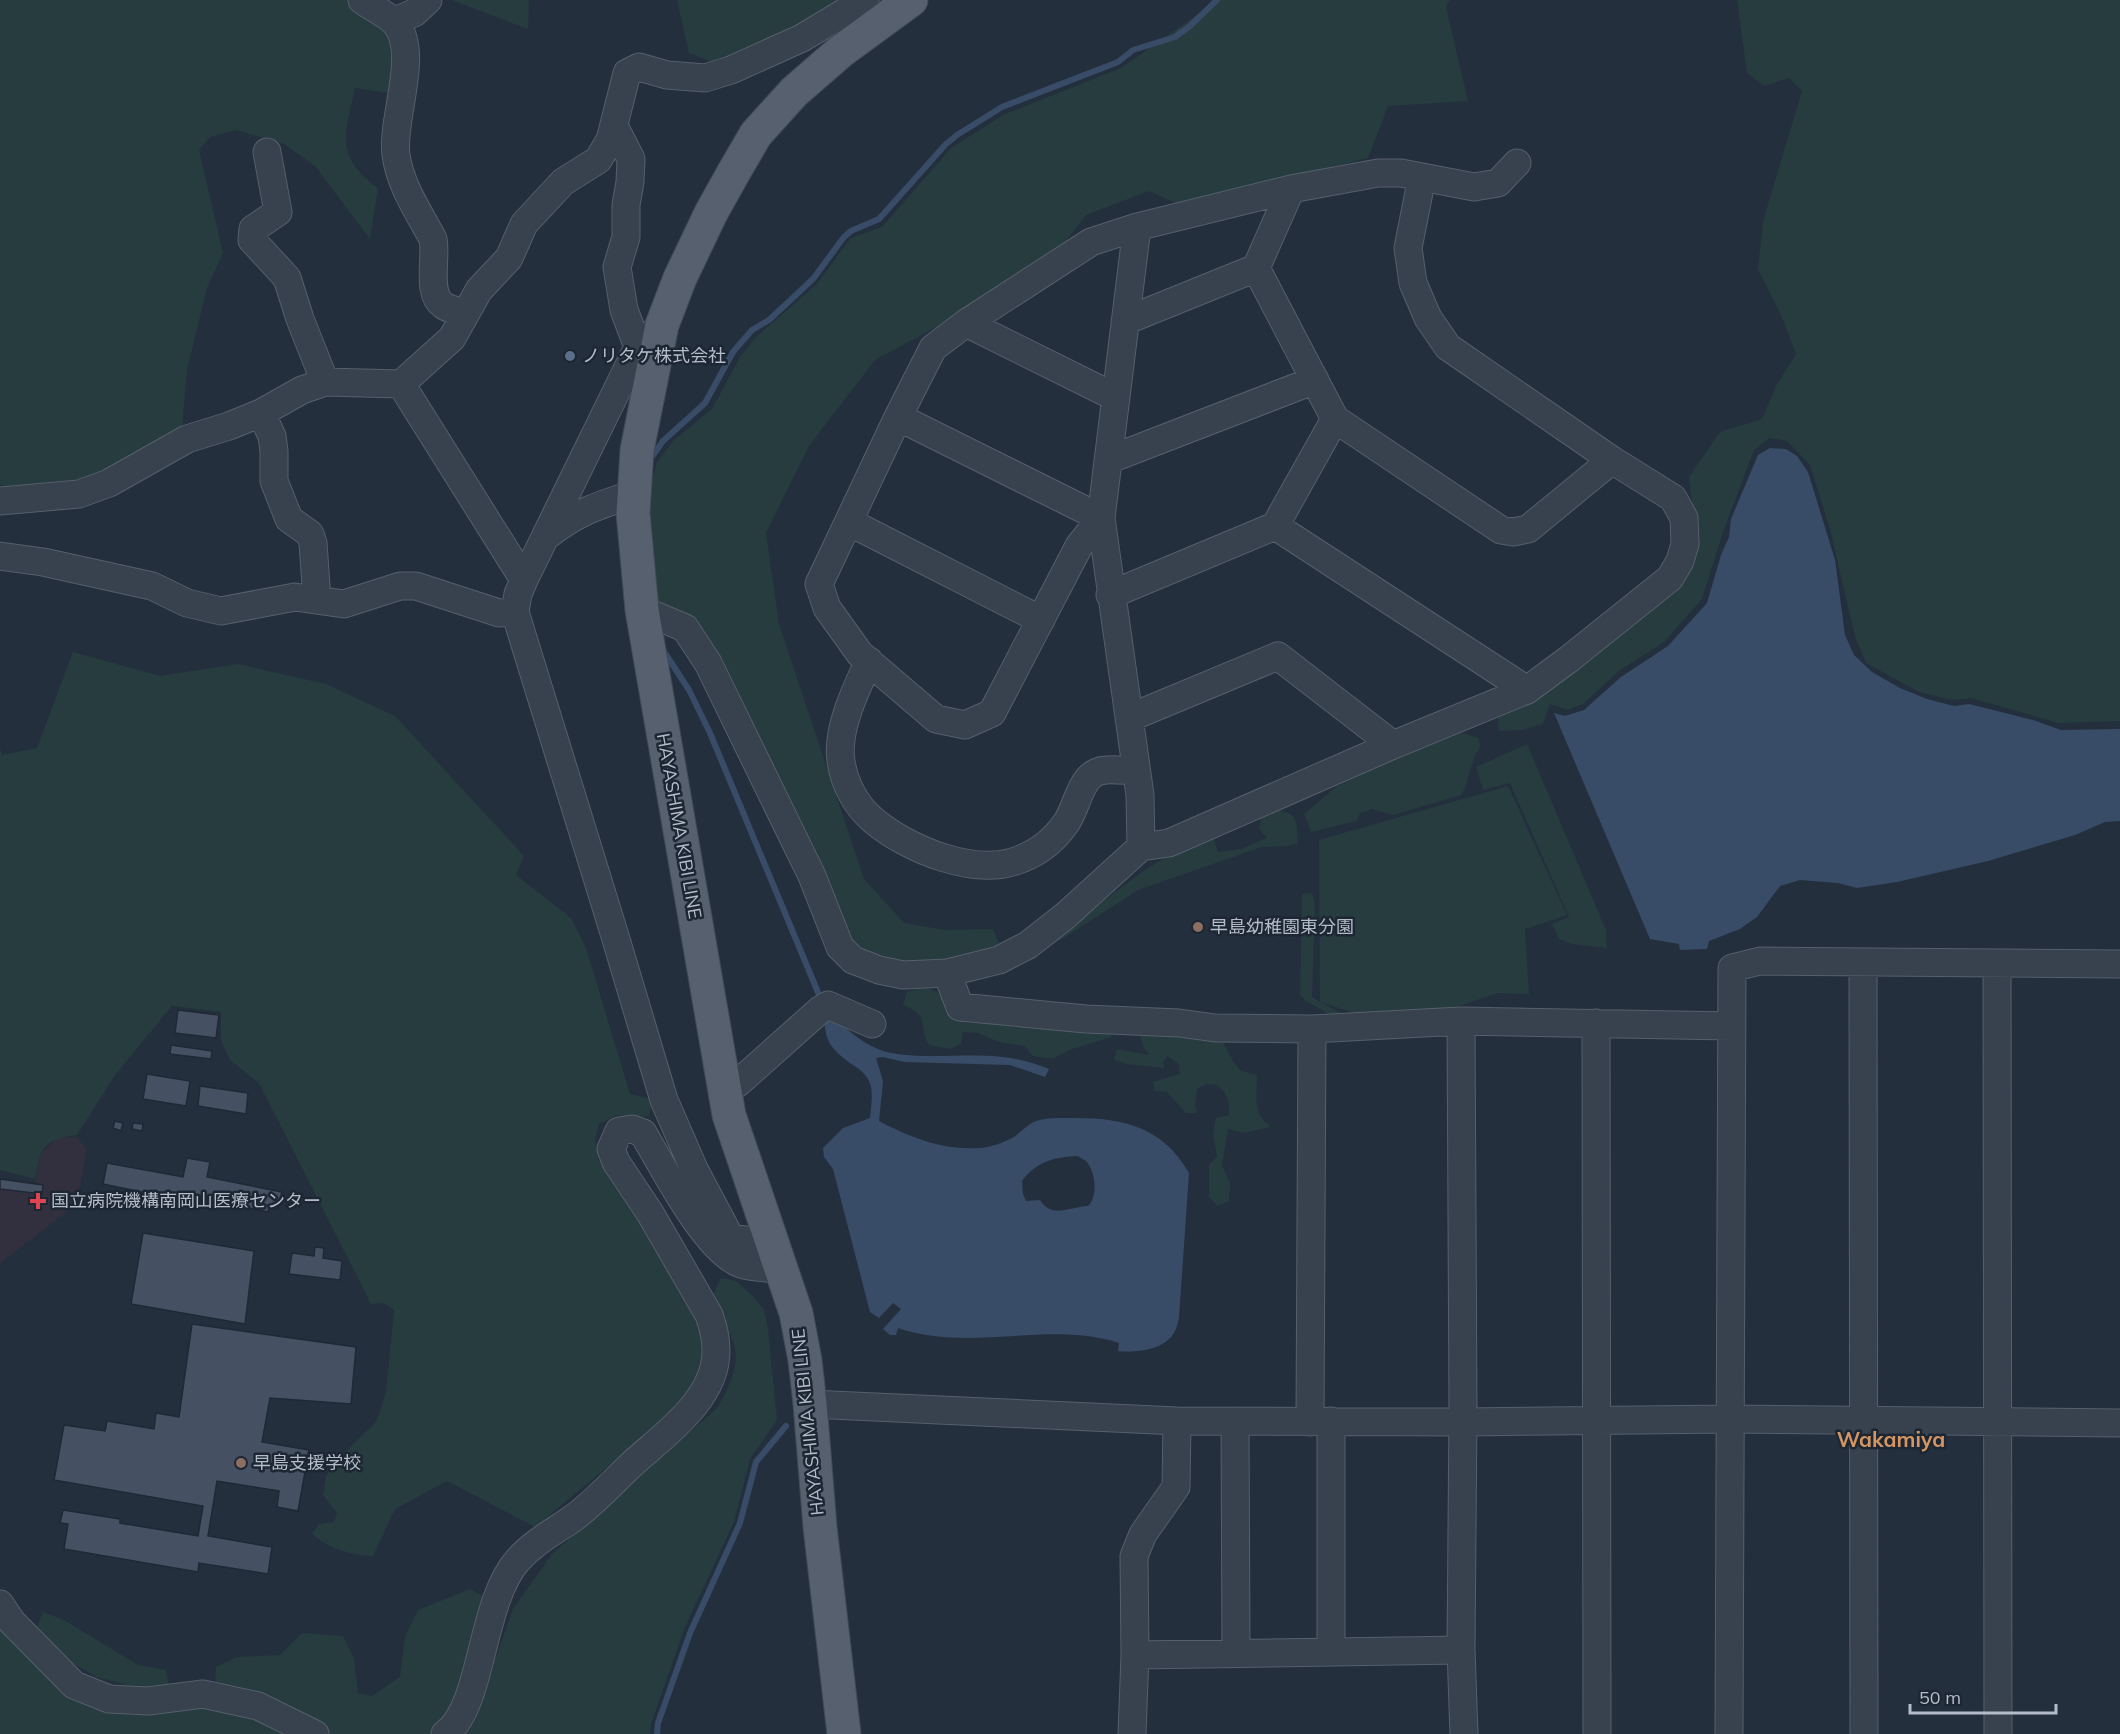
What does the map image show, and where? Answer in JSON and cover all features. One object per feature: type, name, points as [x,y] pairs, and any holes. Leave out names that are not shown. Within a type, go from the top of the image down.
[{"type":"main road","name":"HAYASHIMA KIBI LINE","points":[[844,1734],[820,1527],[810,1404],[796,1313],[729,1115],[642,610],[633,513],[644,410],[662,325],[680,278],[711,213],[756,134],[794,92],[832,59],[911,0]]},
{"type":"street","points":[[362,0],[394,21],[402,33],[406,54],[395,152],[400,175],[433,239],[435,250],[433,284],[436,297],[443,306],[466,313]]},
{"type":"street","points":[[394,21],[414,13],[428,0]]},
{"type":"street","points":[[0,501],[79,494],[109,483],[187,439],[261,413],[302,390],[325,382],[401,384],[452,338],[479,290],[509,258],[524,224],[563,182],[598,160],[610,140],[627,73],[639,67],[667,75],[705,78],[731,70],[802,38],[865,0]]},
{"type":"street","points":[[614,126],[631,159],[626,205],[626,237],[618,267],[624,310],[638,347]]},
{"type":"street","points":[[267,152],[278,212],[253,229],[252,240],[287,278],[300,319],[325,382]]},
{"type":"street","points":[[1101,518],[1079,546],[992,713],[965,725],[936,719],[860,654],[827,609],[819,584],[933,348],[966,322],[1091,242],[1137,227],[1291,189],[1378,173],[1401,173],[1474,187],[1498,183],[1517,163]]},
{"type":"street","points":[[642,610],[685,628],[708,663],[812,876],[840,947],[853,960],[879,970],[903,975],[947,973],[999,960],[1028,945],[1065,916],[1141,848],[1170,843],[1527,690],[1670,578],[1680,561],[1685,544],[1684,518],[1673,498],[1612,460],[1448,347],[1428,318],[1413,283],[1408,248],[1422,177]]},
{"type":"street","points":[[1125,321],[1256,268],[1291,189]]},
{"type":"street","points":[[1137,227],[1101,518],[1110,595],[1140,795],[1141,848]]},
{"type":"street","points":[[1256,268],[1335,418],[1501,530],[1513,532],[1528,529],[1612,460]]},
{"type":"street","points":[[966,322],[1116,397]]},
{"type":"street","points":[[662,325],[638,347],[524,580],[514,612],[664,1100],[694,1169],[730,1237],[778,1258]]},
{"type":"street","points":[[1108,460],[1315,380]]},
{"type":"street","points":[[401,384],[524,580]]},
{"type":"street","points":[[261,413],[272,435],[274,481],[289,519],[310,534],[313,543],[317,600]]},
{"type":"street","points":[[898,417],[1101,518]]},
{"type":"street","points":[[1110,595],[1275,526],[1335,418]]},
{"type":"street","points":[[544,538],[569,519],[586,510],[634,494]]},
{"type":"street","points":[[849,522],[1041,620]]},
{"type":"street","points":[[1275,526],[1527,690]]},
{"type":"street","points":[[0,556],[43,562],[152,586],[187,603],[220,611],[295,597],[344,604],[400,586],[416,586],[499,613],[514,612]]},
{"type":"street","points":[[1129,718],[1278,656],[1393,746]]},
{"type":"street","points":[[868,661],[852,698],[843,736],[840,760],[849,789],[871,819],[896,836],[946,859],[983,867],[1020,860],[1048,844],[1067,822],[1088,778],[1100,771],[1136,771]]},
{"type":"street","points":[[1729,1734],[1732,968],[1760,961],[2120,964]]},
{"type":"street","points":[[1863,962],[1864,1734]]},
{"type":"street","points":[[1996,963],[1998,1734]]},
{"type":"street","points":[[947,973],[960,1007],[1086,1019],[1179,1023],[1215,1028],[1312,1029],[1461,1021],[1731,1026]]},
{"type":"street","points":[[724,1090],[738,1083],[828,1005],[872,1024]]},
{"type":"street","points":[[1461,1021],[1463,1422],[1461,1650],[1464,1734]]},
{"type":"street","points":[[1596,1023],[1596,1734]]},
{"type":"street","points":[[1312,1029],[1321,1422],[1331,1652]]},
{"type":"street","points":[[445,1734],[451,1730],[466,1707],[495,1599],[516,1562],[541,1539],[573,1518],[689,1412],[712,1373],[717,1353],[710,1315],[651,1213],[616,1162],[610,1149],[619,1131],[632,1129],[643,1132],[682,1200],[716,1247],[740,1264],[778,1258]]},
{"type":"street","points":[[810,1404],[1177,1421],[1463,1422],[1730,1419],[2120,1424]]},
{"type":"street","points":[[1132,1734],[1135,1655],[1134,1556],[1143,1534],[1176,1487],[1177,1421]]},
{"type":"street","points":[[1235,1421],[1236,1653]]},
{"type":"street","points":[[0,1604],[12,1623],[74,1685],[109,1699],[148,1701],[203,1694],[258,1706],[315,1734]]},
{"type":"street","points":[[1135,1655],[1461,1650]]},
{"type":"shaded area","name":"国立病院機構南岡山医療センター","points":[[76,1137],[87,1149],[78,1196],[73,1207],[0,1263],[0,1179],[35,1184],[41,1154],[56,1139]]},
{"type":"green space","points":[[0,0],[353,0],[393,33],[395,94],[355,88],[346,132],[346,144],[354,165],[378,188],[370,239],[315,166],[284,144],[236,130],[210,137],[199,150],[223,253],[207,288],[187,370],[182,429],[128,460],[92,476],[73,482],[19,488],[0,484]]},
{"type":"green space","points":[[529,0],[528,29],[454,1]]},
{"type":"green space","points":[[677,0],[852,0],[718,64],[689,53]]},
{"type":"green space","points":[[1218,0],[1450,0],[1446,7],[1468,101],[1388,106],[1368,158],[1192,202],[1175,203],[1149,191],[1086,215],[1066,241],[944,323],[875,360],[809,446],[766,533],[779,624],[864,879],[904,923],[945,930],[993,929],[1000,946],[959,960],[919,964],[880,959],[854,946],[715,656],[656,607],[647,531],[648,495],[657,462],[674,440],[712,409],[740,357],[756,337],[816,285],[851,238],[882,227],[951,148],[1005,114],[1121,68]]},
{"type":"green space","points":[[1737,0],[2120,0],[2120,721],[2058,723],[1971,698],[1952,700],[1919,692],[1866,663],[1855,637],[1830,529],[1810,465],[1787,441],[1769,438],[1754,450],[1723,532],[1702,599],[1664,642],[1620,670],[1583,704],[1567,710],[1550,704],[1543,724],[1522,730],[1499,731],[1498,716],[1550,692],[1544,685],[1616,632],[1695,530],[1689,477],[1720,432],[1762,419],[1776,386],[1796,354],[1781,315],[1758,269],[1763,221],[1802,91],[1789,78],[1764,86],[1747,73]]},
{"type":"green space","points":[[73,652],[160,676],[238,664],[326,684],[395,716],[524,856],[516,875],[571,918],[586,948],[630,1094],[652,1099],[649,1117],[617,1115],[599,1124],[595,1140],[599,1160],[630,1198],[699,1321],[706,1360],[686,1402],[535,1527],[447,1481],[395,1509],[373,1556],[341,1550],[326,1544],[312,1534],[319,1524],[334,1522],[337,1513],[323,1495],[326,1476],[336,1461],[376,1422],[386,1393],[394,1310],[384,1303],[371,1304],[259,1083],[230,1060],[221,1041],[221,1012],[172,1006],[115,1075],[77,1135],[57,1139],[42,1152],[35,1179],[0,1170],[0,749],[2,755],[37,748]]},
{"type":"green space","points":[[1462,733],[1479,738],[1480,747],[1461,795],[1393,815],[1372,809],[1360,813],[1357,821],[1311,832],[1304,814],[1336,787],[1378,766]]},
{"type":"green space","points":[[1527,744],[1606,930],[1607,948],[1572,944],[1559,939],[1552,924],[1569,917],[1510,783],[1483,790],[1476,767]]},
{"type":"green space","points":[[1508,786],[1567,915],[1525,929],[1529,994],[1498,993],[1438,1013],[1354,1013],[1321,1002],[1340,1013],[1336,1018],[1306,1001],[1300,995],[1302,894],[1312,893],[1315,904],[1312,997],[1320,1002],[1319,840]]},
{"type":"green space","points":[[1274,809],[1288,813],[1295,819],[1298,843],[1262,847],[1138,890],[1051,946],[1048,943],[1143,871],[1176,851],[1212,834],[1218,852],[1241,849],[1267,838],[1259,829],[1261,818]]},
{"type":"green space","points":[[924,987],[938,992],[952,1014],[967,1023],[1108,1028],[1112,1037],[1069,1050],[1053,1059],[1033,1056],[1025,1046],[999,1042],[978,1033],[963,1032],[961,1044],[950,1049],[929,1045],[921,1018],[912,1009],[903,1005],[907,992]]},
{"type":"green space","points":[[1139,1033],[1211,1033],[1223,1042],[1240,1070],[1257,1075],[1258,1110],[1271,1127],[1243,1133],[1228,1129],[1222,1165],[1230,1183],[1229,1201],[1217,1206],[1209,1197],[1209,1164],[1217,1157],[1213,1134],[1216,1118],[1229,1115],[1228,1100],[1225,1094],[1217,1085],[1204,1085],[1197,1089],[1195,1105],[1197,1113],[1186,1113],[1167,1092],[1155,1091],[1153,1082],[1180,1074],[1179,1064],[1167,1056],[1163,1063],[1164,1068],[1127,1064],[1114,1060],[1117,1049],[1149,1055]]},
{"type":"green space","points":[[721,1278],[736,1281],[753,1296],[764,1310],[777,1420],[750,1459],[734,1522],[685,1627],[651,1724],[650,1734],[458,1734],[476,1713],[513,1609],[552,1554],[717,1408],[731,1380],[736,1357],[731,1336],[713,1295]]},
{"type":"green space","points":[[470,1589],[483,1596],[457,1701],[441,1728],[431,1734],[331,1734],[286,1712],[215,1685],[216,1667],[237,1657],[280,1655],[302,1633],[343,1636],[354,1658],[358,1693],[372,1696],[400,1677],[405,1636],[418,1610]]},
{"type":"green space","points":[[43,1612],[64,1620],[138,1665],[166,1670],[169,1686],[151,1691],[96,1677],[68,1660],[37,1626]]},
{"type":"green space","points":[[0,1623],[21,1650],[62,1693],[104,1707],[192,1707],[253,1714],[295,1734],[0,1734]]},
{"type":"water","points":[[1770,448],[1786,449],[1797,456],[1808,472],[1835,560],[1845,635],[1854,655],[1872,672],[1900,688],[1927,699],[1954,706],[1969,704],[2033,720],[2061,730],[2120,729],[2120,821],[2105,822],[2075,835],[1988,861],[1897,882],[1857,888],[1838,883],[1800,880],[1780,886],[1757,917],[1740,929],[1709,941],[1707,949],[1680,950],[1679,944],[1650,939],[1554,713],[1565,716],[1584,710],[1621,677],[1668,646],[1707,603],[1721,555],[1729,537],[1731,519],[1758,455]]},
{"type":"water","points":[[832,1014],[861,1040],[887,1052],[917,1056],[991,1056],[1029,1062],[1049,1069],[1045,1077],[1010,1065],[905,1062],[882,1057],[876,1058],[883,1081],[879,1121],[915,1138],[952,1147],[983,1148],[1014,1137],[1036,1121],[1056,1118],[1095,1119],[1112,1120],[1142,1129],[1168,1146],[1189,1173],[1179,1317],[1171,1337],[1150,1349],[1118,1351],[1119,1343],[1065,1334],[953,1338],[925,1335],[898,1328],[896,1335],[890,1335],[883,1329],[901,1309],[893,1303],[879,1318],[870,1312],[833,1169],[824,1157],[823,1148],[843,1128],[870,1118],[871,1089],[864,1074],[831,1045],[826,1032],[825,1016]],"holes":[[[1078,1156],[1086,1161],[1094,1178],[1093,1197],[1088,1206],[1055,1211],[1045,1206],[1040,1200],[1026,1201],[1022,1181],[1033,1169],[1053,1159]]]},
{"type":"building","points":[[178,1010],[219,1015],[216,1038],[175,1033]]},
{"type":"building","points":[[171,1045],[212,1051],[211,1059],[170,1054]]},
{"type":"building","points":[[147,1074],[190,1081],[186,1106],[143,1099]]},
{"type":"building","points":[[200,1086],[248,1093],[246,1114],[198,1106]]},
{"type":"building","points":[[115,1121],[123,1123],[121,1131],[113,1128]]},
{"type":"building","points":[[133,1123],[143,1124],[142,1131],[132,1129]]},
{"type":"building","points":[[187,1158],[210,1162],[207,1177],[282,1192],[278,1209],[269,1207],[268,1212],[200,1198],[199,1204],[103,1184],[107,1163],[183,1177]]},
{"type":"building","points":[[0,1179],[43,1185],[42,1194],[0,1189]]},
{"type":"building","points":[[143,1233],[254,1251],[245,1324],[131,1304]]},
{"type":"building","points":[[315,1247],[324,1248],[323,1258],[342,1261],[340,1280],[289,1274],[292,1253],[314,1256]]},
{"type":"building","points":[[192,1324],[356,1347],[351,1404],[270,1398],[262,1442],[309,1450],[298,1511],[277,1507],[279,1491],[217,1481],[208,1536],[272,1547],[268,1574],[199,1563],[198,1572],[64,1549],[68,1524],[60,1523],[63,1510],[120,1519],[120,1523],[198,1536],[203,1506],[54,1480],[64,1425],[105,1431],[107,1421],[154,1429],[156,1413],[179,1417]]},
{"type":"waterway","points":[[649,461],[663,441],[705,403],[733,352],[752,330],[769,320],[813,279],[844,237],[851,231],[879,219],[946,144],[957,135],[1002,107],[1118,62],[1133,50],[1175,37],[1217,0]]},
{"type":"waterway","points":[[665,653],[689,690],[710,733],[822,1002]]},
{"type":"waterway","points":[[657,1734],[658,1723],[690,1633],[740,1523],[756,1462],[786,1426]]},
{"type":"place","name":"ノリタケ株式会社","points":[[570,356]]},
{"type":"place","name":"早島幼稚園東分園","points":[[1198,927]]},
{"type":"place","name":"国立病院機構南岡山医療センター","points":[[38,1201]]},
{"type":"place","name":"早島支援学校","points":[[241,1463]]},
{"type":"district","name":"Wakamiya","points":[[1891,1440]]}]
